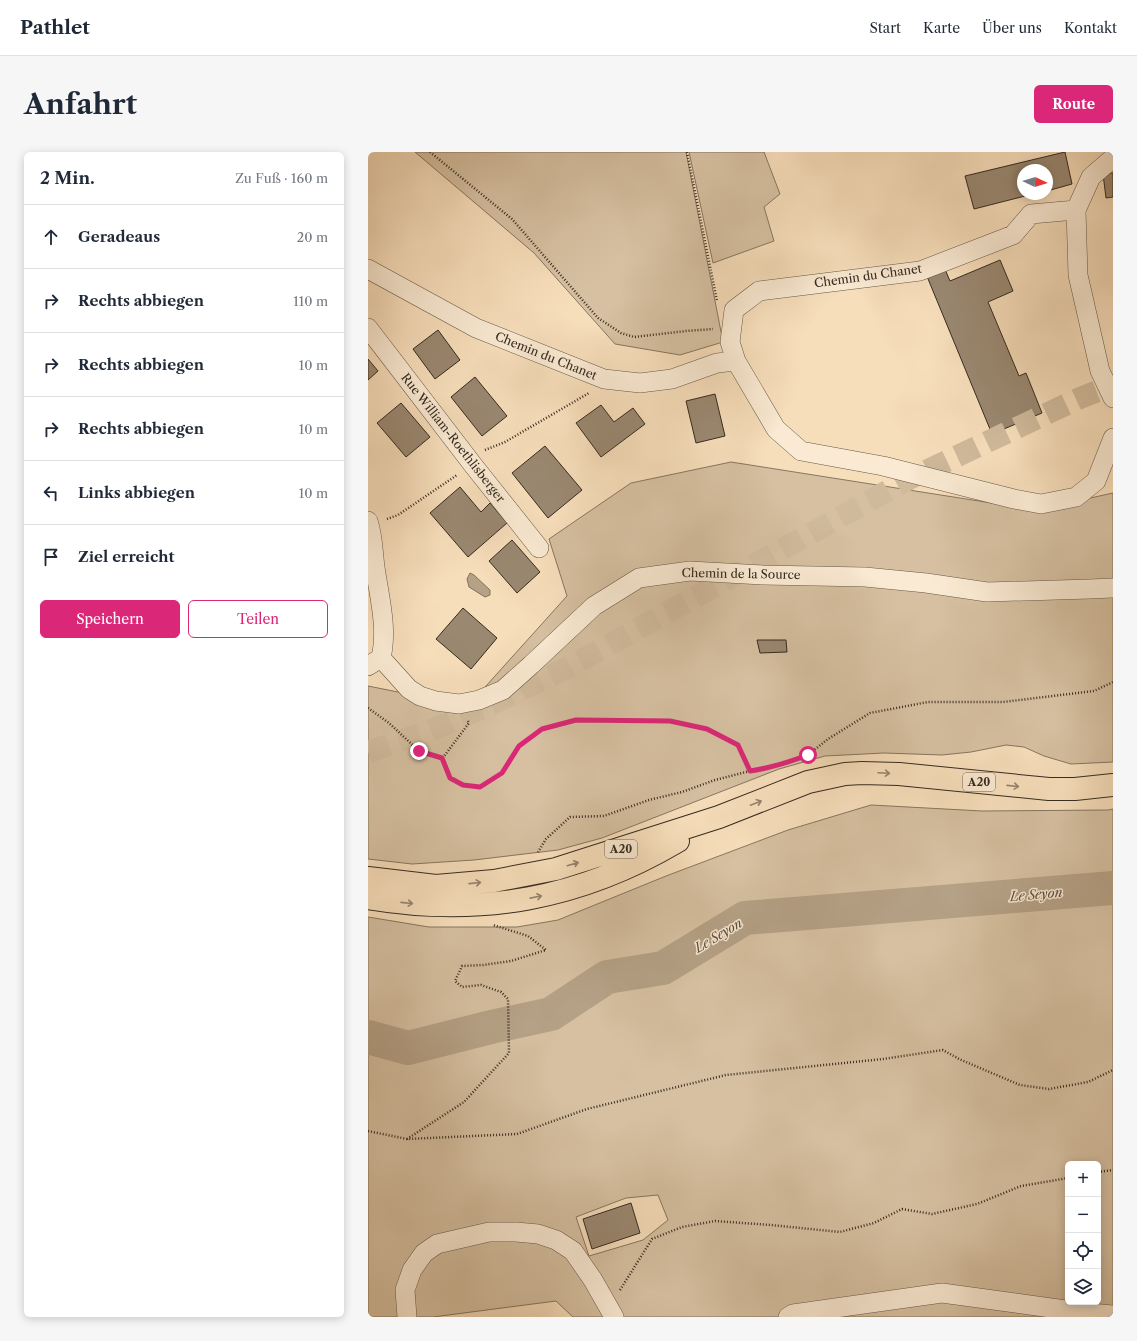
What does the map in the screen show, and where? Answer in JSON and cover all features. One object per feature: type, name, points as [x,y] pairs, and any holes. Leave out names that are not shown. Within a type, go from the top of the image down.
[{"type":"highway","name":"A20","points":[[368,878],[436,886],[480,882],[556,869],[595,858],[719,817],[808,782],[845,774],[899,774],[1049,789],[1075,789],[1113,784]]},
{"type":"highway","points":[[368,898],[433,905],[459,906],[516,901],[547,895],[579,886],[633,865],[665,849],[719,817]]},
{"type":"street","points":[[1113,158],[1091,177],[1076,210],[1078,275],[1100,371],[1113,398]]},
{"type":"street","name":"Chemin du Chanet","points":[[733,319],[759,291],[920,270],[1013,235],[1031,214],[1076,210]]},
{"type":"street","name":"Chemin du Chanet","points":[[368,269],[476,328],[604,379],[640,383],[672,379],[717,363],[736,361]]},
{"type":"street","points":[[733,319],[730,342],[736,361],[776,429],[801,450],[883,466],[1014,499],[1040,504],[1076,497],[1096,481],[1113,438]]},
{"type":"street","name":"Rue William-Roethlisberger","points":[[368,328],[470,462],[539,548]]},
{"type":"street","points":[[369,524],[384,646],[374,662]]},
{"type":"street","name":"Chemin de la Source","points":[[374,662],[409,689],[420,696],[436,702],[460,704],[479,700],[503,690],[594,606],[639,578],[690,571],[763,575],[865,577],[926,583],[987,592],[1090,590],[1113,588]]},
{"type":"street","points":[[407,1317],[405,1290],[412,1270],[424,1253],[437,1244],[489,1232],[538,1234],[556,1240],[573,1251],[594,1280],[612,1313]]},
{"type":"street","points":[[788,1317],[793,1314],[942,1293],[1080,1312],[1113,1315]]},
{"type":"path","points":[[430,152],[512,218],[598,318],[621,333],[634,337],[686,330],[733,319]]},
{"type":"path","points":[[687,152],[719,309],[733,319]]},
{"type":"path","points":[[369,524],[398,515],[470,462],[592,391],[604,379]]},
{"type":"path","points":[[537,854],[546,839],[570,817],[604,816],[649,800],[682,792],[715,780],[781,764],[808,755],[828,739],[870,713],[928,702],[1003,702],[1094,691],[1113,682]]},
{"type":"path","points":[[442,758],[468,723],[460,704]]},
{"type":"path","points":[[368,708],[389,723],[419,751],[442,758]]},
{"type":"path","points":[[442,758],[450,778],[463,785],[480,787],[502,773],[519,746],[542,729],[576,720],[670,721],[707,729],[738,745],[750,771]]},
{"type":"path","points":[[407,1139],[464,1102],[509,1053],[508,999],[501,992],[481,986],[462,987],[455,981],[462,966],[511,961],[546,950],[528,936],[486,923]]},
{"type":"path","points":[[368,1131],[407,1139],[518,1134],[588,1109],[726,1075],[883,1059],[943,1050],[959,1059],[1020,1085],[1049,1089],[1088,1082],[1113,1070]]},
{"type":"path","points":[[1101,1172],[1113,1170]]},
{"type":"path","points":[[612,1313],[637,1262],[652,1239],[682,1227],[716,1221],[840,1232],[874,1223],[902,1209],[932,1214],[977,1204],[1021,1186],[1065,1179]]},
{"type":"shaded area","points":[[415,152],[686,152],[723,342],[680,355],[615,344],[534,253]]},
{"type":"shaded area","points":[[689,152],[764,152],[780,194],[764,207],[774,241],[713,263]]},
{"type":"shaded area","points":[[731,462],[1036,510],[1113,493],[1113,762],[1071,764],[1044,756],[1024,747],[1006,745],[971,752],[942,755],[884,753],[825,756],[779,769],[602,838],[558,850],[474,860],[412,864],[368,859],[368,686],[468,706],[567,596],[549,539],[631,483]]},
{"type":"shaded area","points":[[470,573],[490,590],[490,595],[485,597],[469,587],[467,579]]},
{"type":"shaded area","points":[[871,805],[982,811],[1113,809],[1113,1317],[573,1317],[556,1301],[433,1317],[368,1317],[368,917],[429,927],[517,927],[558,920],[666,876],[788,830]],"holes":[[[658,1195],[668,1220],[643,1240],[589,1256],[576,1217],[626,1198]]]},
{"type":"building","points":[[1065,152],[1072,184],[1053,189],[1053,164],[1017,164],[1017,198],[974,209],[965,176]]},
{"type":"building","points":[[1113,173],[1113,197],[1106,198],[1103,174]]},
{"type":"building","points":[[1000,260],[1013,291],[988,302],[1019,376],[1026,373],[1042,413],[992,434],[926,274],[944,267],[950,281]]},
{"type":"building","points":[[438,330],[460,360],[435,379],[413,349]]},
{"type":"building","points":[[368,359],[378,371],[368,380]]},
{"type":"building","points":[[475,377],[507,416],[482,436],[451,397]]},
{"type":"building","points":[[715,394],[725,436],[696,443],[686,401]]},
{"type":"building","points":[[401,403],[430,437],[406,457],[377,423]]},
{"type":"building","points":[[601,405],[614,422],[633,408],[645,424],[601,457],[576,423]]},
{"type":"building","points":[[545,446],[582,490],[548,518],[512,473]]},
{"type":"building","points":[[460,487],[481,512],[490,503],[507,523],[468,557],[430,513]]},
{"type":"building","points":[[512,540],[540,572],[517,593],[489,561]]},
{"type":"building","points":[[463,608],[497,638],[471,669],[436,639]]},
{"type":"building","points":[[757,640],[786,640],[787,652],[760,653]]},
{"type":"building","points":[[631,1203],[640,1233],[592,1249],[583,1219]]},
{"type":"waterway","name":"Le Seyon","points":[[368,1037],[408,1048],[491,1027],[551,1014],[607,977],[663,968],[745,918],[1113,888]]},
{"type":"tunnel","points":[[368,752],[429,731],[496,702],[567,668],[909,479],[1080,398],[1113,385]]},
{"type":"route","points":[[419,751],[442,758],[450,778],[463,785],[480,787],[502,773],[519,746],[542,729],[576,720],[621,722],[670,721],[707,729],[738,745],[750,771],[767,768],[808,755]]}]
